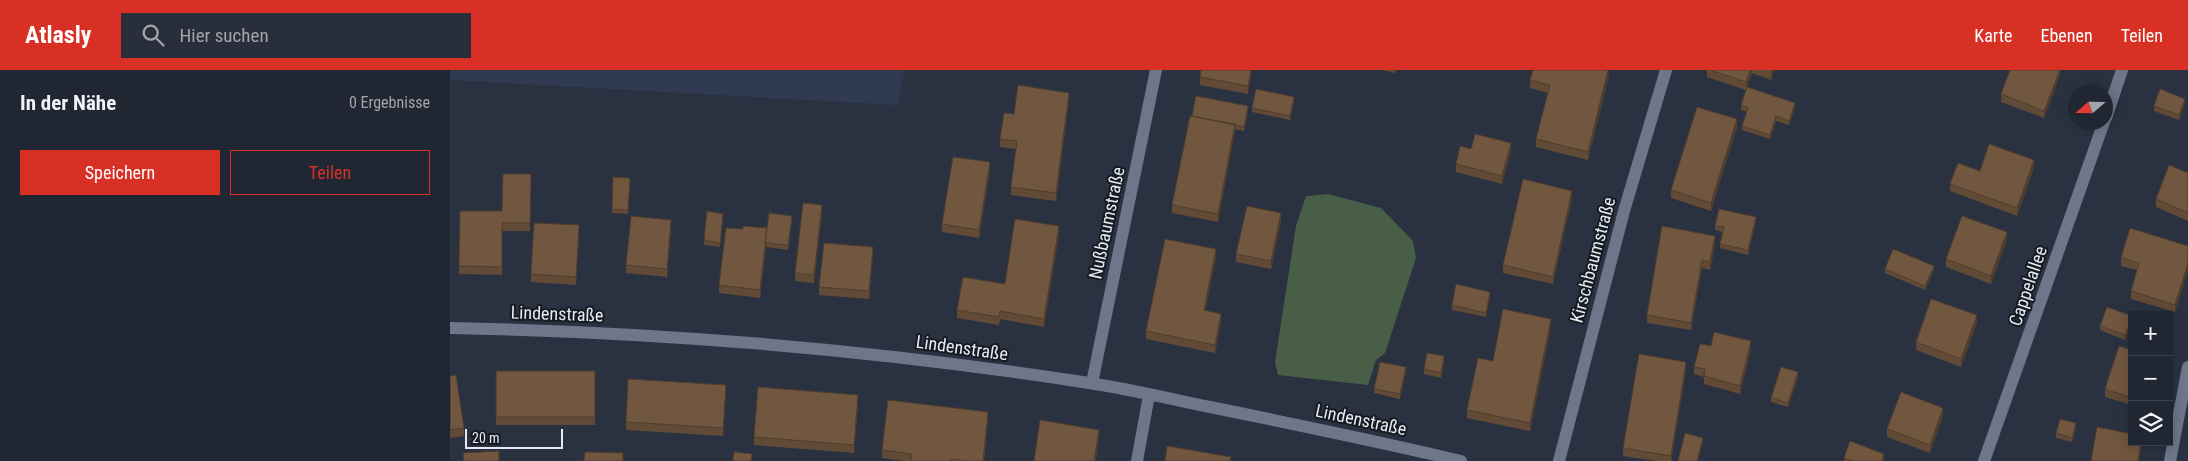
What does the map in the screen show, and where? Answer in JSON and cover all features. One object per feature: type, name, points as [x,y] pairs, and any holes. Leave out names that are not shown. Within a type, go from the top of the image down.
[{"type":"street","name":"Nußbaumstraße","points":[[1092,383],[1156,70]]},
{"type":"street","name":"Kirschbaumstraße","points":[[1559,461],[1624,211],[1666,70]]},
{"type":"street","points":[[2113,97],[2122,70]]},
{"type":"street","name":"Cappelallee","points":[[1984,461],[2101,130]]},
{"type":"street","name":"Lindenstraße","points":[[450,328],[553,330],[735,340],[902,357],[1092,383],[1363,438],[1461,461]]},
{"type":"street","points":[[2170,461],[2188,367]]},
{"type":"street","points":[[1137,461],[1149,394]]},
{"type":"shaded area","points":[[450,70],[905,70],[897,105],[450,80]]},
{"type":"green space","points":[[1328,194],[1381,208],[1413,241],[1416,258],[1385,353],[1376,360],[1368,385],[1278,375],[1275,362],[1296,226],[1306,196]]},
{"type":"building","points":[[1201,70],[1251,70],[1248,86],[1200,77]]},
{"type":"building","points":[[1533,70],[1608,70],[1588,152],[1536,139],[1550,85],[1530,80]]},
{"type":"building","points":[[1710,70],[1750,70],[1746,82]]},
{"type":"building","points":[[2010,70],[2060,70],[2044,111],[2001,94]]},
{"type":"building","points":[[1018,85],[1069,93],[1056,193],[1011,187],[1017,141],[1000,139],[1004,113],[1014,114]]},
{"type":"building","points":[[1747,87],[1795,103],[1789,121],[1776,116],[1770,135],[1742,126],[1748,108],[1741,105]]},
{"type":"building","points":[[1256,89],[1294,97],[1290,116],[1252,108]]},
{"type":"building","points":[[2160,89],[2185,99],[2179,115],[2154,106]]},
{"type":"building","points":[[1196,96],[1248,106],[1244,127],[1192,116]]},
{"type":"building","points":[[1697,107],[1737,119],[1711,203],[1671,190]]},
{"type":"building","points":[[1190,116],[1235,124],[1218,214],[1172,205]]},
{"type":"building","points":[[1475,134],[1511,143],[1502,176],[1456,164],[1460,146],[1471,149]]},
{"type":"building","points":[[1989,144],[2034,160],[2017,208],[1950,184],[1958,163],[1980,171]]},
{"type":"building","points":[[953,157],[990,162],[979,230],[942,224]]},
{"type":"building","points":[[2169,165],[2188,173],[2188,213],[2156,199]]},
{"type":"building","points":[[503,174],[531,174],[530,223],[502,223],[502,267],[459,266],[460,211],[502,211]]},
{"type":"building","points":[[613,177],[630,178],[628,210],[612,209]]},
{"type":"building","points":[[1523,179],[1572,191],[1553,277],[1503,265]]},
{"type":"building","points":[[803,203],[822,205],[814,275],[795,273]]},
{"type":"building","points":[[1247,206],[1281,213],[1271,261],[1236,254]]},
{"type":"building","points":[[1719,209],[1756,217],[1748,250],[1720,244],[1724,227],[1715,226]]},
{"type":"building","points":[[707,211],[723,214],[720,243],[704,240]]},
{"type":"building","points":[[769,213],[792,216],[788,245],[765,243]]},
{"type":"building","points":[[631,216],[671,220],[667,269],[626,265]]},
{"type":"building","points":[[1962,216],[2007,232],[1991,276],[1946,259]]},
{"type":"building","points":[[1015,219],[1059,226],[1044,319],[1000,311],[999,317],[957,310],[963,277],[1005,284]]},
{"type":"building","points":[[534,223],[579,225],[576,277],[531,274]]},
{"type":"building","points":[[743,226],[767,228],[760,290],[719,285],[726,228],[743,229]]},
{"type":"building","points":[[1662,226],[1715,236],[1710,262],[1702,260],[1691,323],[1647,315]]},
{"type":"building","points":[[2130,228],[2188,246],[2188,263],[2175,305],[2131,291],[2139,263],[2121,258]]},
{"type":"building","points":[[1165,239],[1216,249],[1204,310],[1221,314],[1215,345],[1146,331]]},
{"type":"building","points":[[824,243],[873,247],[869,291],[819,287]]},
{"type":"building","points":[[1893,249],[1934,266],[1925,286],[1885,269]]},
{"type":"building","points":[[1456,284],[1490,292],[1486,313],[1452,305]]},
{"type":"building","points":[[1931,299],[1977,315],[1961,359],[1916,342]]},
{"type":"building","points":[[2107,307],[2128,315],[2128,328],[2125,335],[2100,326]]},
{"type":"building","points":[[1503,309],[1551,319],[1530,423],[1467,410],[1478,358],[1493,361]]},
{"type":"building","points":[[1714,332],[1751,341],[1740,386],[1704,376],[1705,369],[1694,367],[1700,344],[1711,346]]},
{"type":"building","points":[[2119,346],[2128,349],[2128,397],[2105,389]]},
{"type":"building","points":[[1427,353],[1444,356],[1441,373],[1424,369]]},
{"type":"building","points":[[1639,354],[1686,362],[1671,456],[1623,448]]},
{"type":"building","points":[[1380,362],[1406,367],[1400,394],[1374,389]]},
{"type":"building","points":[[1781,367],[1798,372],[1788,403],[1771,398]]},
{"type":"building","points":[[496,371],[595,371],[595,417],[496,417]]},
{"type":"building","points":[[456,375],[464,428],[450,430],[450,376]]},
{"type":"building","points":[[628,379],[726,385],[723,428],[626,422]]},
{"type":"building","points":[[758,387],[858,395],[854,445],[754,437]]},
{"type":"building","points":[[1901,392],[1943,408],[1930,445],[1887,429]]},
{"type":"building","points":[[888,400],[988,412],[983,461],[951,459],[950,461],[911,461],[912,454],[882,450]]},
{"type":"building","points":[[2060,419],[2076,423],[2072,438],[2056,433]]},
{"type":"building","points":[[1040,420],[1099,430],[1094,461],[1034,461]]},
{"type":"building","points":[[2097,427],[2128,433],[2128,446],[2140,446],[2138,461],[2091,461]]},
{"type":"building","points":[[1685,433],[1703,438],[1697,461],[1678,461]]},
{"type":"building","points":[[1850,441],[1884,454],[1882,461],[1853,461],[1844,458]]},
{"type":"building","points":[[1167,446],[1231,457],[1230,461],[1165,461]]},
{"type":"building","points":[[499,451],[499,461],[464,461],[463,453]]},
{"type":"building","points":[[585,452],[623,453],[623,461],[584,461]]},
{"type":"building","points":[[734,452],[752,454],[751,461],[733,461]]}]
